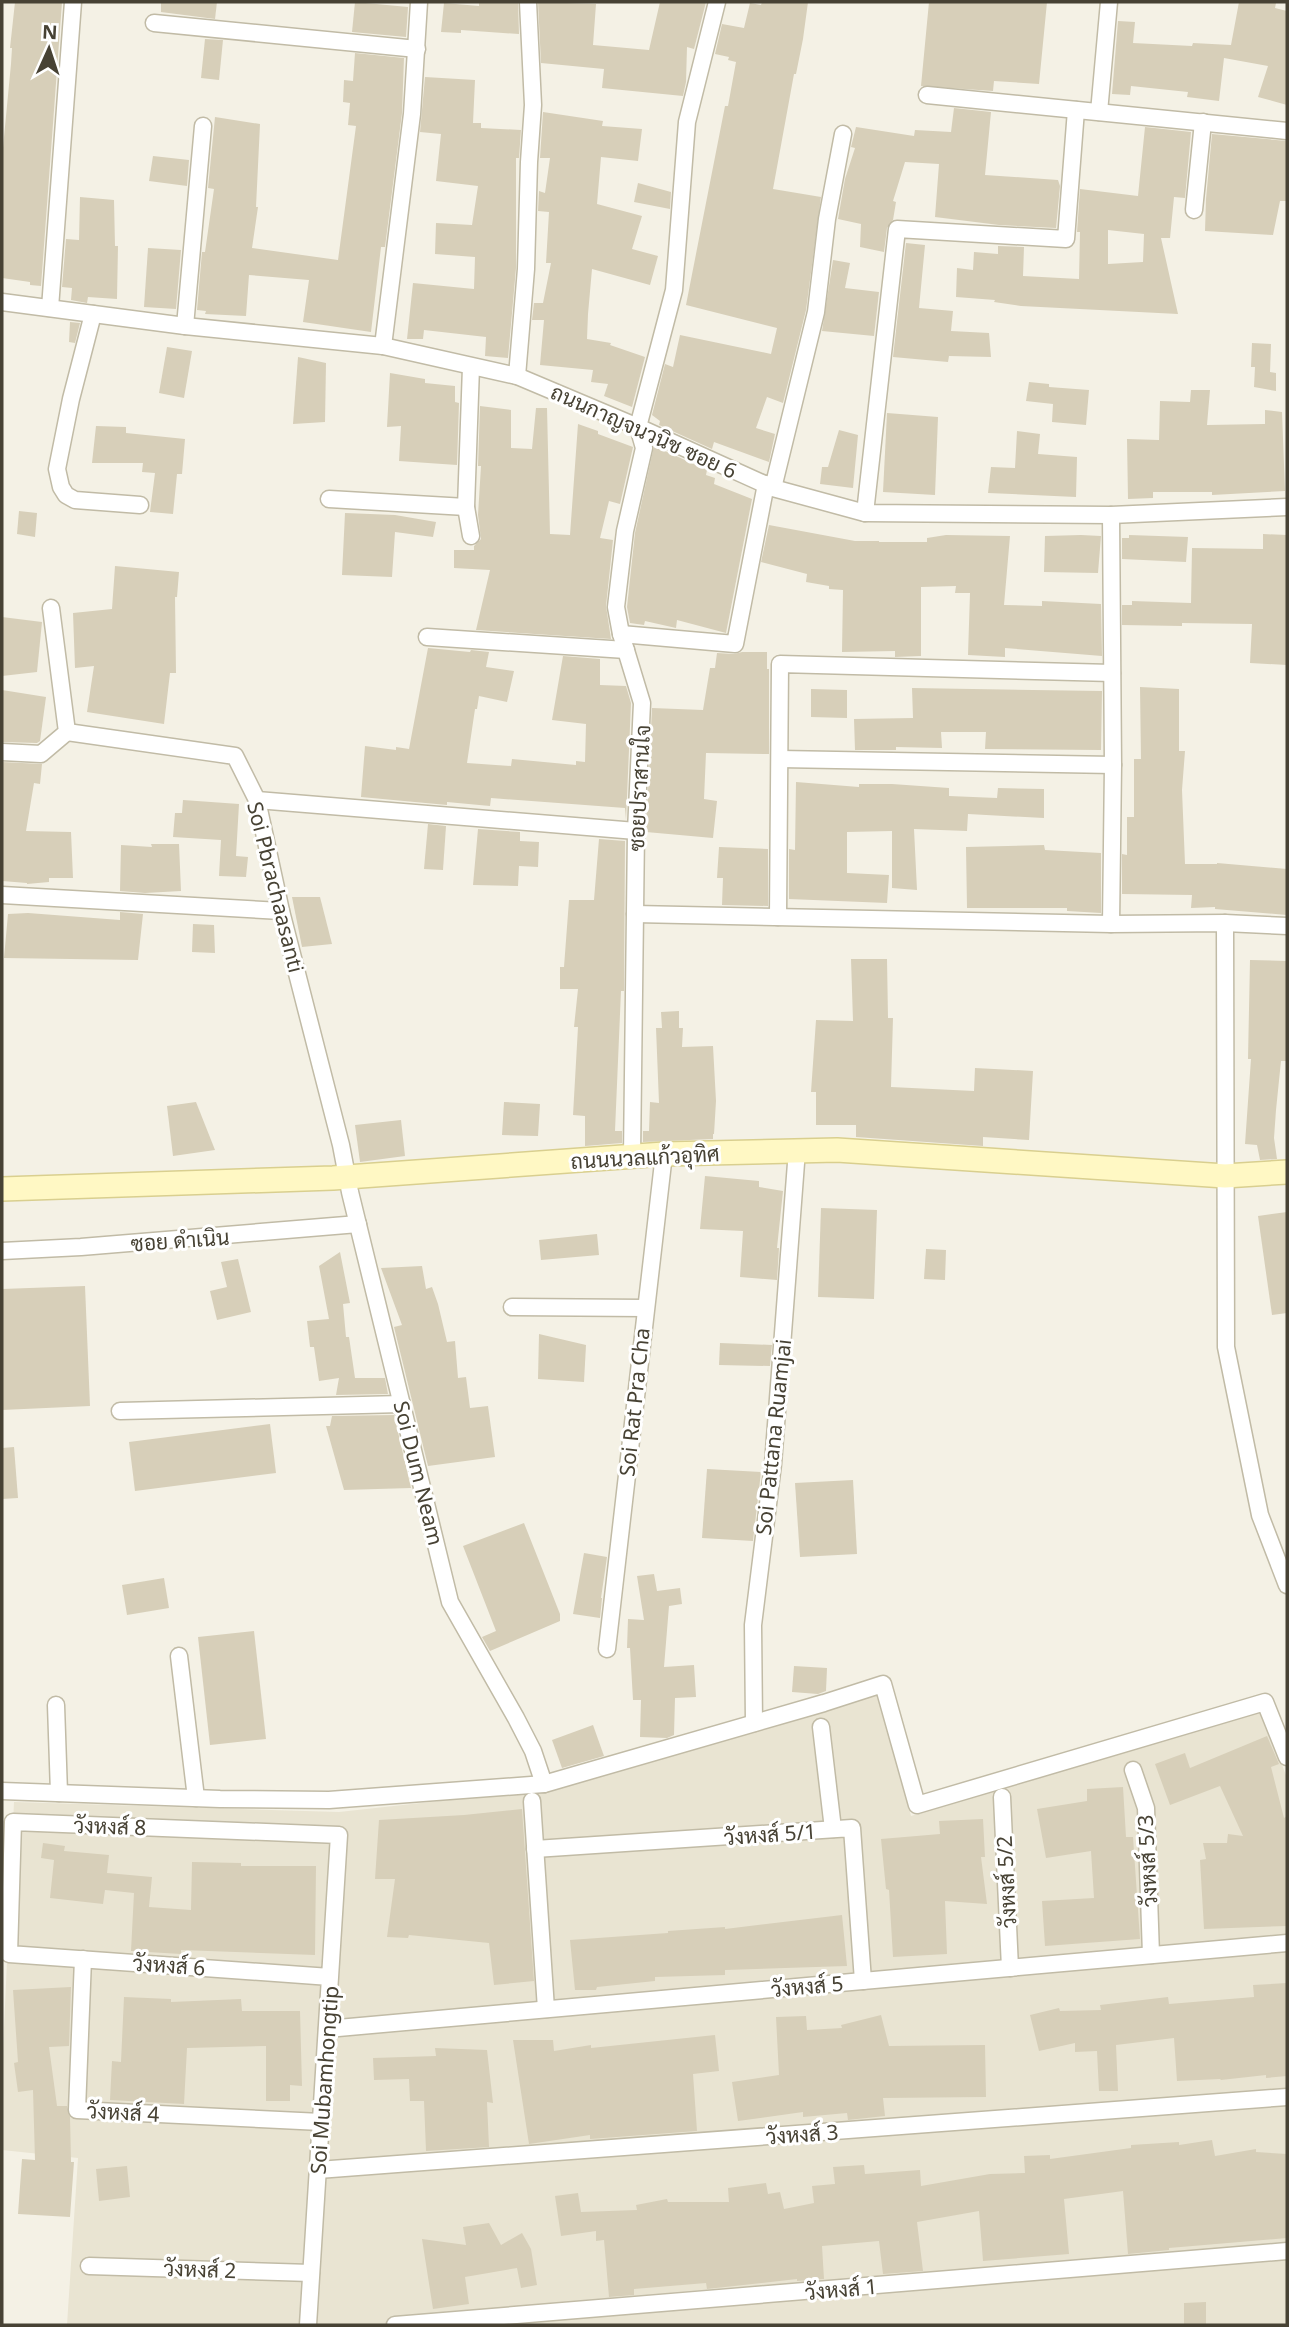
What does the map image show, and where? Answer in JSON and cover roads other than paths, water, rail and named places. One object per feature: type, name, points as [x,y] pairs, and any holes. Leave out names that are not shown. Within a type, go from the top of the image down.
[{"type":"street","points":[[50,308],[73,2]]},
{"type":"street","points":[[383,346],[412,114],[419,2]]},
{"type":"street","points":[[517,376],[526,269],[533,105],[528,2]]},
{"type":"street","points":[[638,426],[674,290],[687,122],[717,2]]},
{"type":"street","points":[[1099,112],[1109,2]]},
{"type":"street","points":[[154,23],[417,49]]},
{"type":"street","points":[[927,95],[1287,131]]},
{"type":"street","points":[[865,513],[897,229],[1066,239],[1076,110]]},
{"type":"street","points":[[1194,210],[1203,122]]},
{"type":"street","points":[[185,326],[202,125]]},
{"type":"street","points":[[428,637],[735,644],[769,486],[816,312],[827,219],[843,134]]},
{"type":"street","name":"ถนนกาญจนวนิช ซอย 6","points":[[2,302],[185,326],[383,346],[517,376],[638,426],[769,486],[865,513],[1111,514],[1287,507]]},
{"type":"street","points":[[93,314],[71,399],[57,469],[61,487],[66,495],[75,500],[141,505]]},
{"type":"street","points":[[471,367],[466,507],[471,536]]},
{"type":"street","name":"ซอยปราสานใจ","points":[[632,1156],[636,831],[642,704],[616,607],[625,531],[644,448],[638,426]]},
{"type":"street","points":[[329,499],[466,507]]},
{"type":"street","points":[[1111,514],[1111,924]]},
{"type":"street","points":[[2,752],[41,754],[67,732],[51,608]]},
{"type":"street","points":[[778,917],[780,664],[1112,673]]},
{"type":"street","name":"Soi Pbrachaasanti","points":[[67,732],[235,756],[257,800],[281,911],[341,1145]]},
{"type":"street","points":[[780,759],[1113,765]]},
{"type":"street","points":[[257,800],[636,831]]},
{"type":"street","points":[[2,895],[281,911]]},
{"type":"street","points":[[635,914],[1287,926]]},
{"type":"street","points":[[1225,923],[1226,1347],[1260,1515],[1287,1585]]},
{"type":"street","name":"Soi Dum Neam","points":[[341,1145],[450,1602],[516,1718],[533,1751],[544,1784]]},
{"type":"street","name":"ถนนนวลแก้วอุทิศ","points":[[2,1189],[347,1177],[664,1154],[797,1150],[837,1150],[1226,1176],[1287,1172]]},
{"type":"street","name":"Soi Pattana Ruamjai","points":[[754,1723],[753,1625],[773,1464],[797,1150]]},
{"type":"street","name":"Soi Rat Pra Cha","points":[[607,1649],[664,1154]]},
{"type":"street","name":"ซอย ดำเนิน","points":[[2,1251],[358,1224]]},
{"type":"street","points":[[512,1307],[645,1308]]},
{"type":"street","points":[[120,1411],[402,1404]]},
{"type":"street","points":[[179,1656],[196,1798]]},
{"type":"street","points":[[2,1791],[329,1800],[544,1784],[883,1684],[917,1805],[1265,1702],[1287,1756]]},
{"type":"street","points":[[56,1705],[59,1793]]},
{"type":"street","points":[[821,1727],[834,1829]]},
{"type":"street","name":"วังหงส์ 5/3","points":[[1133,1770],[1146,1808],[1151,1955]]},
{"type":"street","name":"วังหงส์ 5/2","points":[[1002,1797],[1010,1968]]},
{"type":"street","points":[[532,1801],[546,2009]]},
{"type":"street","name":"วังหงส์ 8","points":[[9,1954],[13,1822],[339,1835]]},
{"type":"street","name":"วังหงส์ 5/1","points":[[535,1849],[852,1828],[863,1980]]},
{"type":"street","name":"Soi Mubamhongtip","points":[[308,2325],[339,1835]]},
{"type":"street","name":"วังหงส์ 5","points":[[327,2029],[1287,1943]]},
{"type":"street","name":"วังหงส์ 6","points":[[9,1954],[330,1977]]},
{"type":"street","name":"วังหงส์ 4","points":[[83,1959],[77,2110],[321,2122]]},
{"type":"street","name":"วังหงส์ 3","points":[[318,2171],[1287,2097]]},
{"type":"street","name":"วังหงส์ 1","points":[[395,2325],[566,2319],[1287,2251]]},
{"type":"street","name":"วังหงส์ 2","points":[[89,2266],[311,2273]]}]
